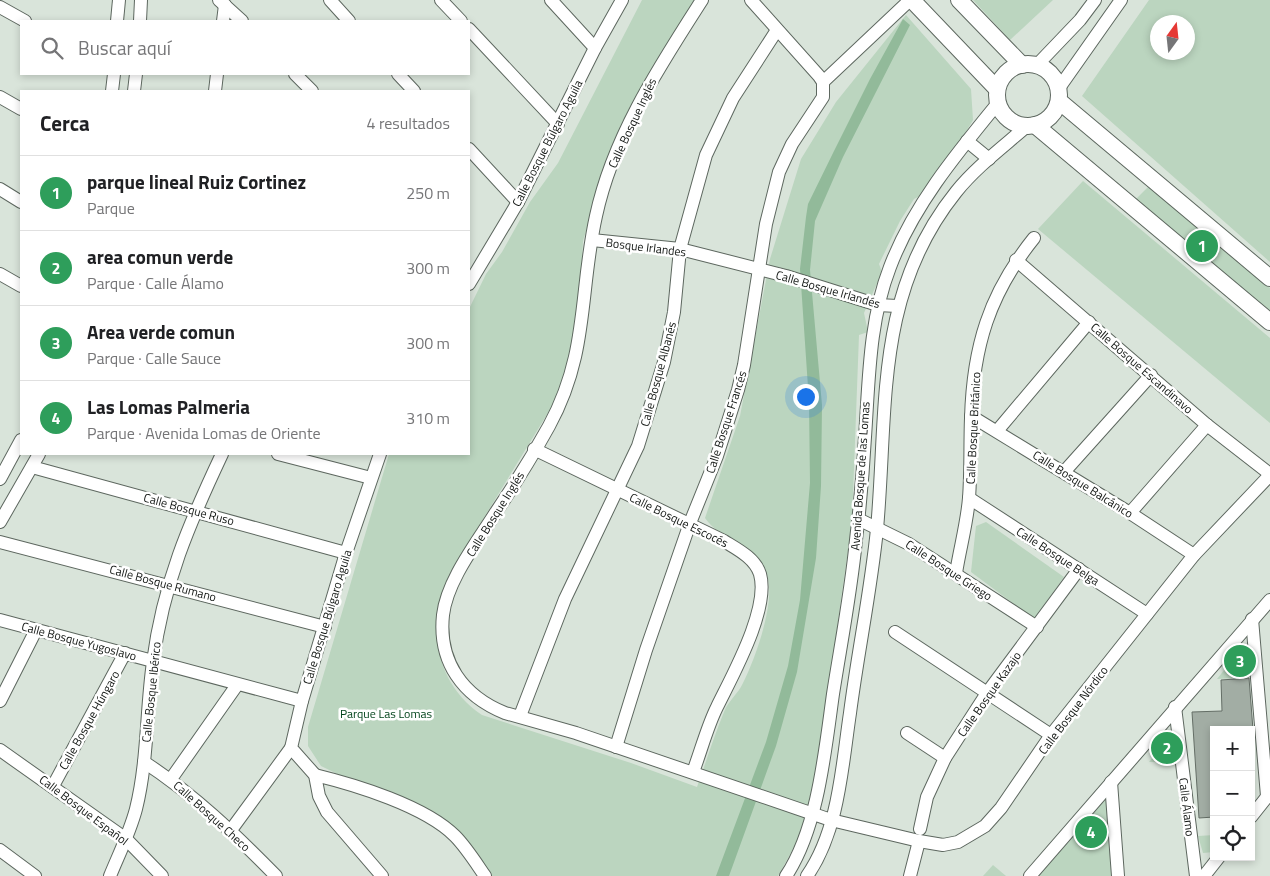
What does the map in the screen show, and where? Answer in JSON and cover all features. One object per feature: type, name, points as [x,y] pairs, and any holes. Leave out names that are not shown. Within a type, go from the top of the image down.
[{"type":"main road","points":[[911,0],[997,96],[1009,119],[1031,126],[1270,322]]},
{"type":"main road","points":[[959,0],[1029,65],[1047,70],[1054,78],[1059,95],[1270,278]]},
{"type":"main road","points":[[997,96],[1008,71],[1029,65]]},
{"type":"main road","points":[[1031,126],[1050,118],[1059,95]]},
{"type":"street","points":[[118,20],[119,0]]},
{"type":"street","points":[[140,20],[141,0]]},
{"type":"street","points":[[330,0],[349,20]]},
{"type":"street","points":[[441,0],[460,20]]},
{"type":"street","points":[[551,0],[595,48]]},
{"type":"street","name":"Calle Bosque Búlgaro Aguila","points":[[471,274],[518,202],[595,48],[622,0]]},
{"type":"street","name":"Calle Bosque Inglés","points":[[702,0],[656,72],[614,157],[596,216],[584,318],[573,371],[564,396],[448,594],[443,616],[448,657],[459,681],[488,706],[616,746],[831,820]]},
{"type":"street","points":[[751,0],[823,82],[911,0]]},
{"type":"street","points":[[1029,65],[1080,20],[1095,0]]},
{"type":"street","points":[[1059,95],[1121,0]]},
{"type":"street","points":[[222,2],[223,20]]},
{"type":"street","points":[[222,2],[241,20]]},
{"type":"street","points":[[0,7],[23,20]]},
{"type":"street","points":[[470,30],[558,124]]},
{"type":"street","name":"Calle Bosque Albanés","points":[[520,716],[565,599],[638,446],[664,362],[675,303],[680,249],[709,147],[733,98],[777,30]]},
{"type":"street","points":[[112,90],[114,75]]},
{"type":"street","points":[[134,90],[136,75]]},
{"type":"street","points":[[215,90],[217,75]]},
{"type":"street","points":[[296,75],[296,90]]},
{"type":"street","points":[[296,75],[311,90]]},
{"type":"street","points":[[399,75],[413,90]]},
{"type":"street","name":"Calle Bosque Francés","points":[[616,746],[646,650],[690,523],[717,456],[740,381],[770,206],[779,172],[792,144],[823,97],[823,82]]},
{"type":"street","name":"Avenida Bosque de las Lomas","points":[[786,876],[800,850],[811,814],[825,750],[846,615],[858,519],[868,381],[878,305],[890,267],[905,233],[917,212],[997,96]]},
{"type":"street","points":[[0,97],[20,108]]},
{"type":"street","name":"Avenida Bosque de las Lomas","points":[[807,876],[820,850],[831,820],[838,791],[871,584],[877,526],[884,393],[898,306],[923,242],[955,193],[989,159],[1031,126]]},
{"type":"street","points":[[967,141],[989,159]]},
{"type":"street","points":[[470,150],[518,202]]},
{"type":"street","points":[[0,189],[20,201]]},
{"type":"street","name":"Calle Bosque Británico","points":[[956,573],[969,498],[973,381],[982,334],[1000,287],[1016,260],[1034,238]]},
{"type":"street","name":"Bosque Irlandes","points":[[592,240],[680,249],[759,269]]},
{"type":"street","name":"Calle Bosque Escandinavo","points":[[1016,260],[1207,424],[1270,474]]},
{"type":"street","name":"Calle Bosque Irlandés","points":[[759,269],[878,305],[898,306]]},
{"type":"street","points":[[0,274],[20,285]]},
{"type":"street","points":[[997,431],[1089,322]]},
{"type":"street","points":[[1064,472],[1151,375]]},
{"type":"street","name":"Calle Bosque Balcánico","points":[[971,416],[1130,513],[1194,555]]},
{"type":"street","points":[[1130,513],[1207,424]]},
{"type":"street","points":[[0,479],[5,459],[20,441]]},
{"type":"street","name":"Calle Bosque Escocés","points":[[534,449],[724,541],[751,560],[759,573],[762,585],[753,628],[734,676],[716,708],[693,772]]},
{"type":"street","points":[[0,522],[38,455]]},
{"type":"street","name":"Calle Bosque Ibérico","points":[[110,876],[136,810],[144,762],[153,662],[169,584],[182,543],[195,511],[222,455]]},
{"type":"street","points":[[282,455],[371,478]]},
{"type":"street","name":"Calle Bosque Búlgaro Aguila","points":[[291,748],[302,701],[346,553],[380,455]]},
{"type":"street","name":"Calle Bosque Ruso","points":[[32,467],[346,553]]},
{"type":"street","name":"Calle Bosque Nórdico","points":[[831,820],[920,835],[943,845],[958,842],[985,826],[1001,808],[1050,735],[1194,555],[1270,474]]},
{"type":"street","name":"Calle Bosque Belga","points":[[969,498],[1147,614]]},
{"type":"street","name":"Calle Bosque Griego","points":[[858,519],[877,526],[956,573],[1037,627]]},
{"type":"street","name":"Calle Bosque Rumano","points":[[0,542],[169,584],[325,627]]},
{"type":"street","name":"Calle Bosque Kazajo","points":[[910,876],[927,797],[945,758],[987,693],[1079,569]]},
{"type":"street","points":[[1030,876],[1270,600]]},
{"type":"street","points":[[846,615],[864,621]]},
{"type":"street","points":[[1252,619],[1269,795],[1252,816]]},
{"type":"street","name":"Calle Bosque Yugoslavo","points":[[0,620],[302,701]]},
{"type":"street","points":[[0,701],[36,630]]},
{"type":"street","points":[[895,632],[1050,735]]},
{"type":"street","name":"Calle Bosque Húngaro","points":[[53,786],[125,653]]},
{"type":"street","points":[[170,779],[237,685]]},
{"type":"street","name":"Calle Álamo","points":[[1175,708],[1196,876]]},
{"type":"street","points":[[908,733],[945,758]]},
{"type":"street","points":[[231,830],[291,748],[315,776],[319,796],[327,812],[382,876]]},
{"type":"street","name":"Calle Bosque Español","points":[[0,750],[126,839],[162,876]]},
{"type":"street","name":"Calle Bosque Checo","points":[[144,762],[170,779],[231,830],[276,876]]},
{"type":"street","points":[[315,776],[365,789],[437,822],[455,836],[485,876]]},
{"type":"street","points":[[1111,782],[1118,876]]},
{"type":"street","points":[[0,850],[35,876]]},
{"type":"street","points":[[1204,876],[1216,861]]},
{"type":"green space","name":"Parque Las Lomas","points":[[642,0],[696,0],[609,154],[583,241],[580,297],[569,359],[554,403],[449,575],[438,614],[439,652],[445,670],[454,687],[466,702],[482,715],[631,763],[697,787],[724,712],[741,687],[748,672],[764,627],[767,610],[769,581],[765,570],[752,555],[719,532],[705,518],[740,416],[770,259],[801,159],[836,102],[906,15],[971,89],[973,120],[951,157],[922,195],[914,199],[900,221],[879,264],[882,272],[864,313],[868,332],[859,335],[852,522],[819,755],[802,833],[778,876],[490,876],[460,834],[321,766],[308,746],[308,727],[389,455],[470,455],[470,307],[486,274],[502,252],[530,202],[558,163]]},
{"type":"green space","points":[[973,0],[1053,0],[1010,40]]},
{"type":"green space","points":[[1149,0],[1270,0],[1270,262],[1082,96]]},
{"type":"green space","points":[[1083,181],[1270,338],[1270,423],[1038,229]]},
{"type":"green space","points":[[1148,187],[1270,288],[1270,314],[1132,203]]},
{"type":"green space","points":[[986,522],[1064,577],[1034,619],[971,572],[976,526]]},
{"type":"green space","points":[[1244,645],[1249,645],[1251,677],[1217,679]]},
{"type":"green space","points":[[1172,734],[1175,762],[1149,762]]},
{"type":"green space","points":[[1109,789],[1111,876],[1033,876]]},
{"type":"green space","points":[[1210,835],[1210,852],[1203,853],[1198,836]]},
{"type":"green space","points":[[993,865],[1006,876],[983,876]]},
{"type":"shaded area","points":[[903,19],[910,25],[843,157],[815,221],[810,270],[822,405],[821,486],[816,558],[797,672],[776,746],[729,876],[716,876],[766,742],[788,666],[800,600],[810,483],[809,402],[800,269],[808,204],[870,79]]},
{"type":"building","points":[[1249,678],[1253,726],[1210,726],[1210,817],[1199,818],[1192,712],[1222,711],[1221,680]]},
{"type":"place","name":"parque lineal Ruiz Cortinez","points":[[1202,246]]},
{"type":"place","name":"Area verde comun","points":[[1240,661]]},
{"type":"place","name":"area comun verde","points":[[1167,748]]},
{"type":"place","name":"Las Lomas Palmeria","points":[[1091,832]]}]
